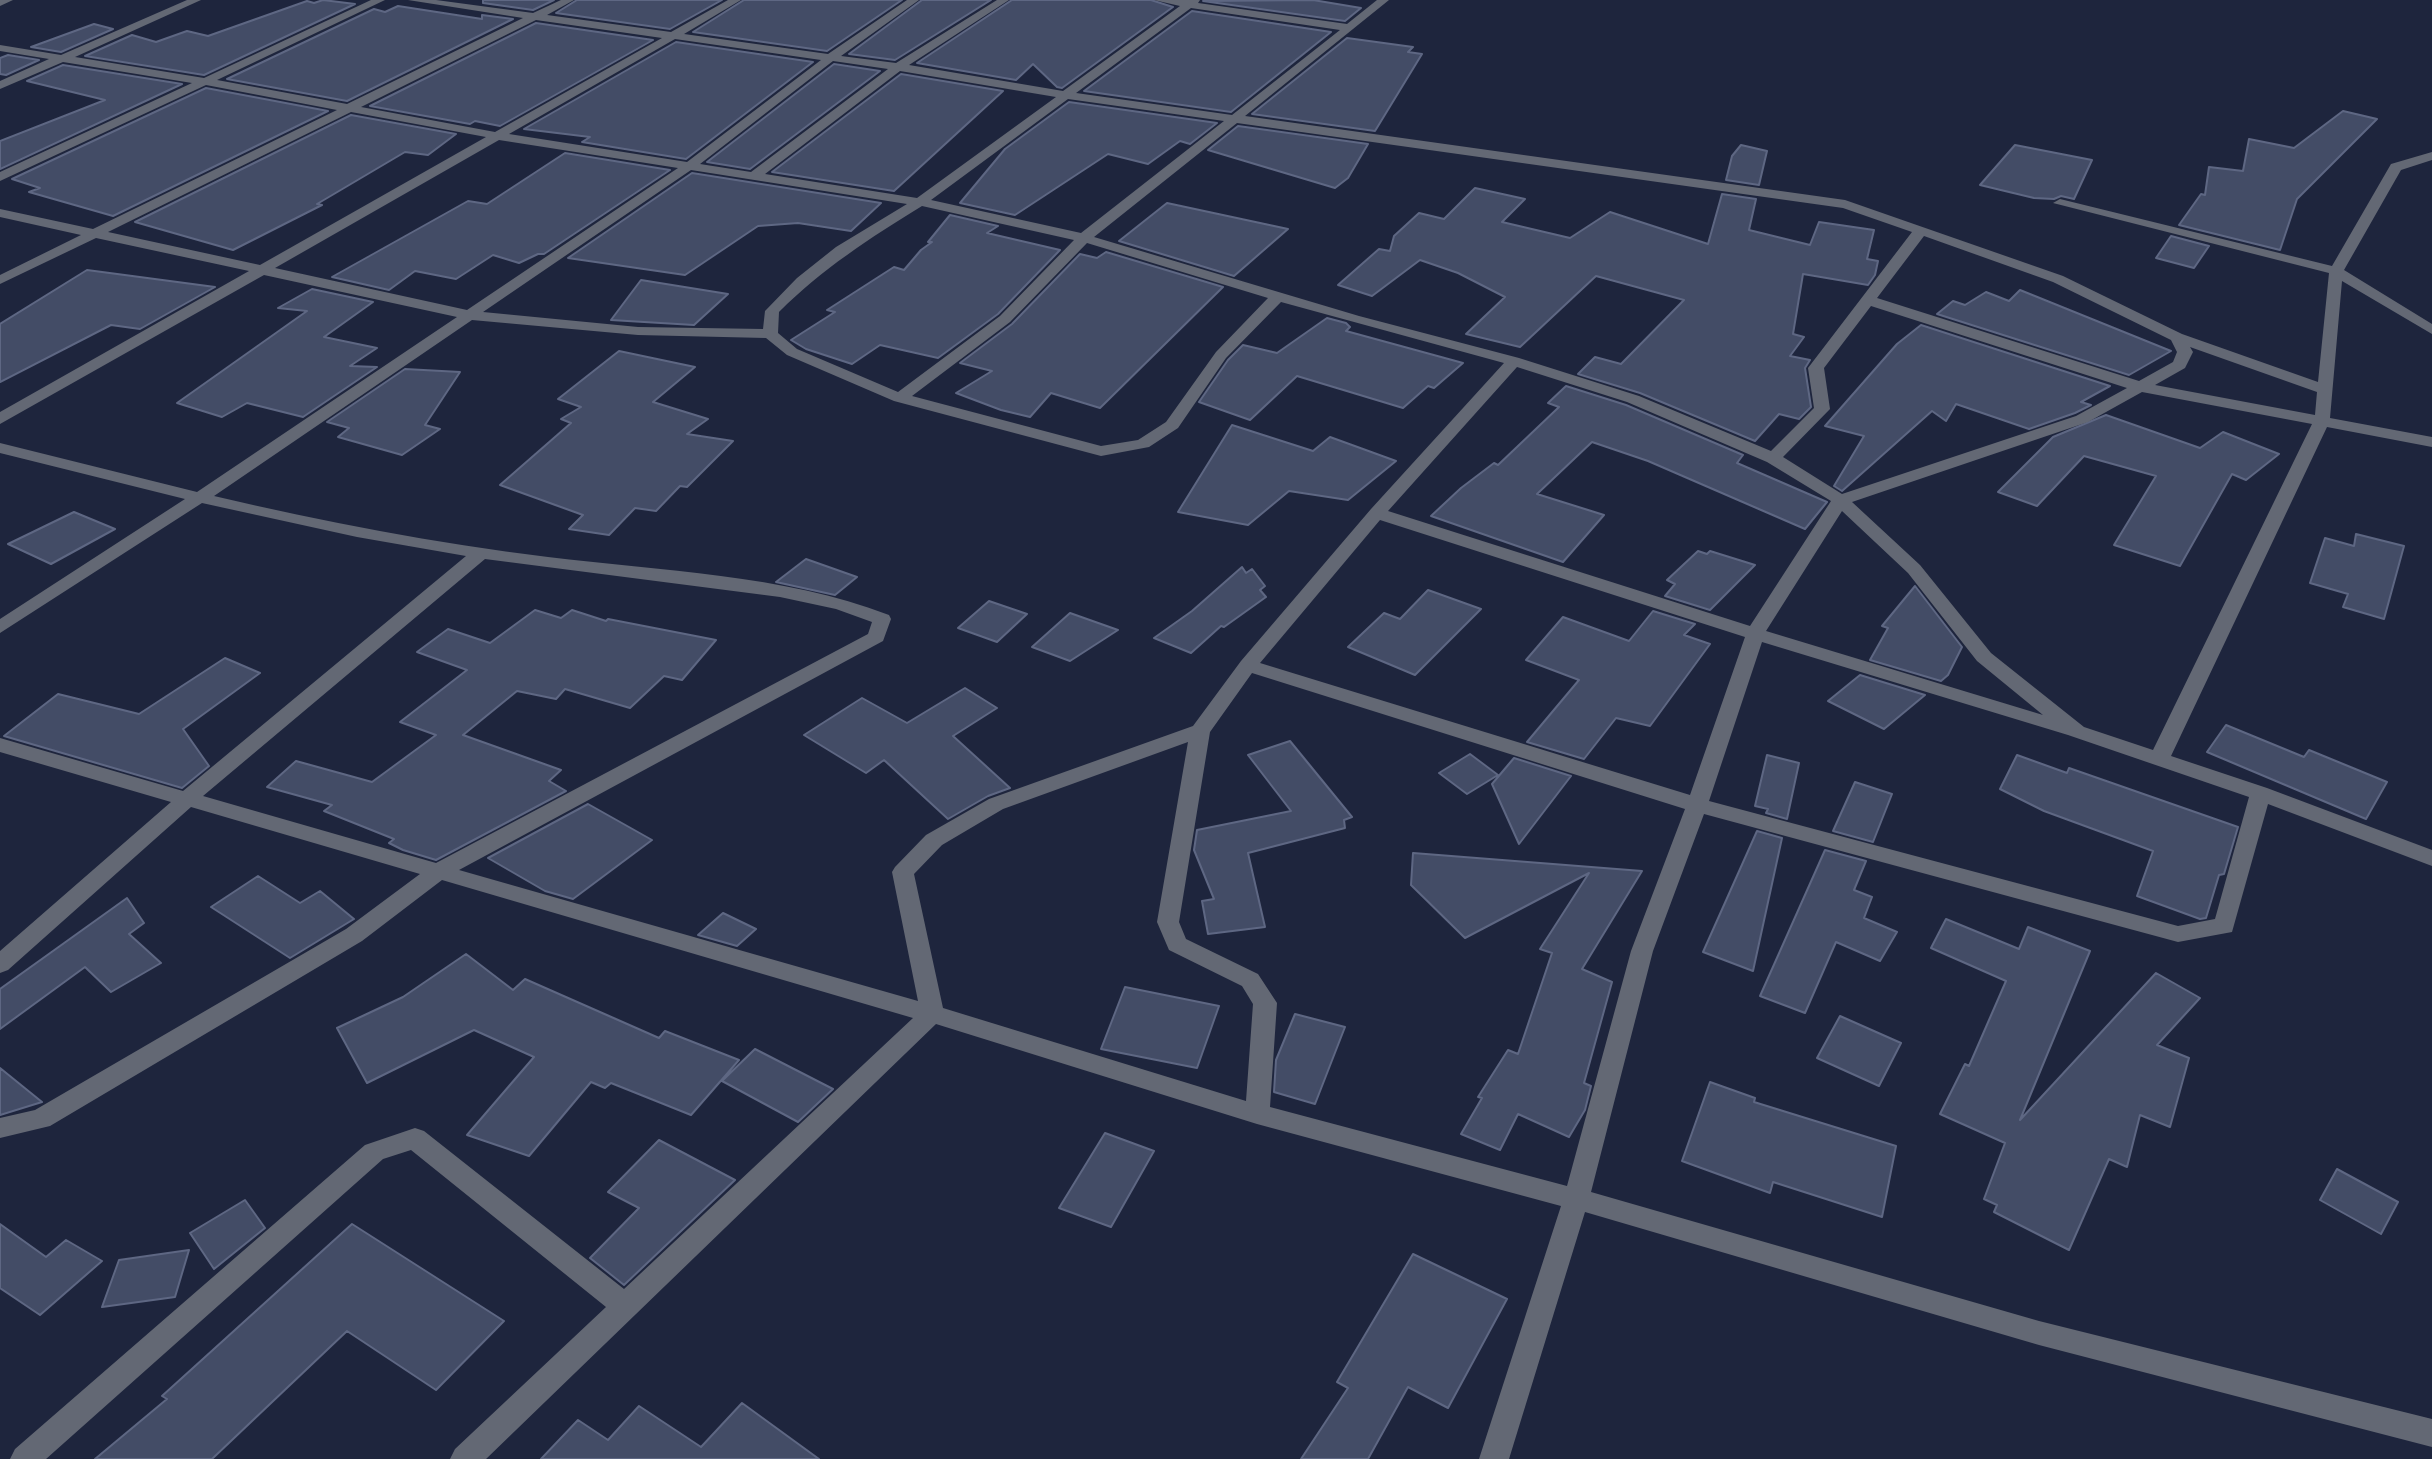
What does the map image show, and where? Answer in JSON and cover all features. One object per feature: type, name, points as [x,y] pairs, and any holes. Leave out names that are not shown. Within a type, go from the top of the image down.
[{"type":"street","points":[[0,3],[8,0]]},
{"type":"street","points":[[0,85],[196,0]]},
{"type":"street","points":[[0,177],[380,0]]},
{"type":"street","points":[[413,0],[1845,204],[2058,279],[2177,337],[2325,390]]},
{"type":"street","points":[[0,280],[569,0]]},
{"type":"street","points":[[0,419],[736,0]]},
{"type":"street","points":[[0,627],[199,498],[689,166],[830,58],[914,0]]},
{"type":"street","points":[[754,176],[898,67],[1004,0]]},
{"type":"street","points":[[1159,0],[1192,2],[1350,28]]},
{"type":"street","points":[[900,398],[1005,319],[1084,238],[1384,0]]},
{"type":"street","points":[[770,334],[772,311],[802,281],[841,250],[920,202],[1192,2]]},
{"type":"street","points":[[0,48],[208,82],[498,136],[920,202],[1084,238],[1278,296],[1514,361],[1633,399],[1773,458],[1840,500],[1914,569],[1984,657],[2077,732]]},
{"type":"street","points":[[2159,759],[2322,421],[2336,271],[2396,167],[2432,156]]},
{"type":"street","points":[[2060,203],[2336,271],[2432,330]]},
{"type":"street","points":[[0,213],[470,315],[638,331],[770,334],[792,352],[900,398],[1101,451],[1143,444],[1172,425],[1221,355],[1278,296]]},
{"type":"street","points":[[1773,458],[1822,409],[1816,368],[1922,229]]},
{"type":"street","points":[[1868,300],[2140,387],[2432,442]]},
{"type":"street","points":[[1494,1459],[1576,1199],[1642,951],[1697,805],[1755,634],[1840,500],[2082,419],[2180,365],[2185,352],[2177,337]]},
{"type":"street","points":[[1257,1114],[1265,1003],[1250,980],[1177,944],[1168,922],[1200,731],[1248,665],[1377,513],[1514,361]]},
{"type":"street","points":[[0,448],[199,498],[380,537],[480,554],[768,589],[861,610],[882,619],[876,637],[441,870],[354,935],[41,1119],[0,1128]]},
{"type":"street","points":[[1377,513],[1755,634],[2077,732],[2260,793],[2432,858]]},
{"type":"street","points":[[0,964],[187,799],[480,554]]},
{"type":"street","points":[[1248,665],[1697,805],[2178,934],[2224,926],[2260,793]]},
{"type":"street","points":[[932,1014],[903,872],[934,840],[996,804],[1200,731]]},
{"type":"street","points":[[0,745],[932,1014],[1257,1114],[1576,1199],[2039,1333],[2432,1433]]},
{"type":"street","points":[[465,1459],[932,1014]]},
{"type":"street","points":[[25,1459],[374,1152],[415,1138],[626,1307]]},
{"type":"building","points":[[323,0],[355,4],[204,75],[85,56],[132,35],[156,42],[187,31],[208,36],[307,1],[314,3]]},
{"type":"building","points":[[483,0],[554,0],[533,10],[483,3]]},
{"type":"building","points":[[577,0],[722,0],[670,29],[556,13]]},
{"type":"building","points":[[744,0],[902,0],[827,51],[693,32]]},
{"type":"building","points":[[922,0],[991,0],[895,60],[849,54]]},
{"type":"building","points":[[1012,0],[1151,0],[1173,7],[1062,88],[1057,87],[1033,64],[1016,80],[917,63]]},
{"type":"building","points":[[1313,0],[1361,8],[1345,21],[1203,1]]},
{"type":"building","points":[[398,6],[482,19],[482,15],[513,19],[347,101],[227,79],[374,9],[385,12]]},
{"type":"building","points":[[1192,11],[1331,32],[1231,112],[1084,91]]},
{"type":"building","points":[[536,23],[653,40],[500,126],[475,121],[470,124],[370,106]]},
{"type":"building","points":[[94,24],[113,29],[61,52],[31,47]]},
{"type":"building","points":[[1347,38],[1413,47],[1408,52],[1422,54],[1375,131],[1252,114]]},
{"type":"building","points":[[676,42],[813,62],[686,159],[582,142],[590,137],[524,129]]},
{"type":"building","points":[[8,55],[39,60],[6,75],[0,74],[0,58]]},
{"type":"building","points":[[834,64],[880,71],[750,169],[707,162]]},
{"type":"building","points":[[63,65],[182,84],[0,169],[0,141],[105,100],[27,81]]},
{"type":"building","points":[[901,74],[1003,91],[894,191],[772,172]]},
{"type":"building","points":[[206,88],[328,111],[113,216],[29,192],[40,188],[12,179]]},
{"type":"building","points":[[1069,102],[1217,123],[1190,144],[1180,141],[1148,164],[1108,154],[1015,215],[960,203],[1005,149]]},
{"type":"building","points":[[2343,111],[2377,119],[2297,199],[2280,250],[2179,225],[2201,194],[2205,195],[2209,167],[2243,171],[2249,139],[2294,148]]},
{"type":"building","points":[[351,115],[456,134],[428,155],[405,152],[317,204],[322,205],[233,250],[135,222]]},
{"type":"building","points":[[1238,126],[1368,144],[1348,178],[1335,188],[1208,150]]},
{"type":"building","points":[[1741,145],[1767,151],[1759,185],[1726,180],[1732,156]]},
{"type":"building","points":[[2015,145],[2092,160],[2074,199],[2061,196],[2054,199],[2034,198],[1980,185]]},
{"type":"building","points":[[565,153],[670,170],[544,254],[519,263],[493,255],[456,279],[415,271],[389,290],[332,277],[468,201],[487,204]]},
{"type":"building","points":[[692,173],[881,203],[851,231],[798,223],[758,226],[685,275],[568,258]]},
{"type":"building","points":[[1475,188],[1525,199],[1502,222],[1570,238],[1610,212],[1708,244],[1722,194],[1756,199],[1749,230],[1810,245],[1819,222],[1874,230],[1867,259],[1878,261],[1875,275],[1868,285],[1803,274],[1793,334],[1804,337],[1790,356],[1810,360],[1805,368],[1811,407],[1799,419],[1779,414],[1755,441],[1640,393],[1578,374],[1595,357],[1621,364],[1684,300],[1596,276],[1520,347],[1466,334],[1505,297],[1458,273],[1420,260],[1372,296],[1338,285],[1379,249],[1390,251],[1394,236],[1419,213],[1444,219]]},
{"type":"building","points":[[1167,203],[1288,229],[1234,276],[1119,241]]},
{"type":"building","points":[[950,215],[998,226],[987,233],[1060,250],[998,314],[938,358],[880,345],[852,364],[806,349],[791,340],[835,312],[827,310],[894,267],[904,270],[932,242],[928,242]]},
{"type":"building","points":[[2171,236],[2209,246],[2194,268],[2156,258]]},
{"type":"building","points":[[1106,252],[1223,287],[1100,408],[1051,393],[1030,417],[956,393],[992,371],[960,363],[1012,324],[1080,254],[1097,258]]},
{"type":"building","points":[[87,270],[215,287],[140,329],[111,325],[0,382],[0,324]]},
{"type":"building","points":[[641,280],[728,294],[694,325],[611,320]]},
{"type":"building","points":[[312,289],[373,302],[324,337],[377,348],[350,366],[377,367],[303,417],[247,403],[222,417],[177,403],[307,311],[278,308]]},
{"type":"building","points":[[2020,290],[2171,351],[2129,375],[1937,314],[1953,301],[1965,305],[1986,292],[2009,301]]},
{"type":"building","points":[[1327,318],[1346,323],[1350,327],[1346,331],[1463,363],[1434,388],[1428,386],[1403,408],[1297,376],[1250,420],[1199,402],[1228,360],[1243,345],[1277,353]]},
{"type":"building","points":[[1921,325],[2110,386],[2081,402],[2091,405],[2029,429],[1956,404],[1946,421],[1932,411],[1842,491],[1834,486],[1864,436],[1825,426],[1897,344]]},
{"type":"building","points":[[619,351],[695,367],[653,402],[708,419],[687,434],[733,441],[687,487],[680,486],[656,511],[635,508],[609,535],[569,529],[583,515],[500,485],[571,423],[561,419],[581,407],[558,399]]},
{"type":"building","points":[[405,369],[460,372],[425,425],[440,429],[402,455],[338,437],[349,428],[327,422]]},
{"type":"building","points":[[1566,386],[1626,405],[1743,455],[1737,463],[1827,502],[1805,529],[1648,461],[1592,442],[1537,494],[1604,515],[1563,562],[1431,516],[1461,488],[1494,463],[1498,465],[1559,407],[1548,403]]},
{"type":"building","points":[[2106,415],[2200,448],[2223,432],[2279,454],[2246,480],[2232,474],[2180,566],[2114,545],[2156,476],[2084,456],[2037,506],[1998,492],[2053,437]]},
{"type":"building","points":[[1232,425],[1313,451],[1330,437],[1396,461],[1348,500],[1289,491],[1248,525],[1178,512]]},
{"type":"building","points":[[74,512],[115,529],[51,564],[8,544]]},
{"type":"building","points":[[2356,534],[2404,546],[2384,619],[2343,607],[2348,594],[2310,583],[2325,538],[2354,546]]},
{"type":"building","points":[[1698,551],[1707,554],[1710,551],[1755,565],[1710,610],[1665,596],[1675,584],[1667,580]]},
{"type":"building","points":[[806,559],[857,577],[835,595],[776,582]]},
{"type":"building","points":[[1242,567],[1246,573],[1252,569],[1265,586],[1260,590],[1266,597],[1224,627],[1221,626],[1191,653],[1154,638],[1192,611]]},
{"type":"building","points":[[1915,586],[1962,647],[1948,675],[1941,681],[1870,660],[1888,628],[1882,626]]},
{"type":"building","points":[[1428,590],[1481,609],[1415,675],[1348,647],[1384,613],[1400,619]]},
{"type":"building","points":[[989,601],[1027,614],[997,642],[958,628]]},
{"type":"building","points":[[535,610],[561,618],[572,610],[606,621],[716,640],[682,680],[664,676],[630,708],[565,689],[556,699],[517,691],[463,735],[561,770],[549,781],[566,791],[436,860],[403,850],[389,843],[394,839],[324,811],[332,805],[267,787],[296,761],[372,782],[436,735],[400,722],[467,670],[417,652],[448,629],[490,643]]},
{"type":"building","points":[[1653,611],[1695,624],[1684,635],[1710,644],[1650,726],[1616,718],[1584,759],[1527,742],[1579,680],[1526,660],[1563,617],[1629,641]]},
{"type":"building","points":[[1070,613],[1118,630],[1070,661],[1032,647]]},
{"type":"building","points":[[225,658],[260,673],[183,729],[209,766],[182,788],[4,736],[58,694],[139,714]]},
{"type":"building","points":[[1860,675],[1925,695],[1884,729],[1828,701]]},
{"type":"building","points":[[965,688],[997,708],[953,736],[1010,788],[988,796],[948,819],[884,760],[866,773],[804,735],[862,698],[907,723]]},
{"type":"building","points":[[2226,725],[2304,757],[2309,750],[2387,782],[2366,819],[2207,752]]},
{"type":"building","points":[[1290,741],[1352,817],[1344,820],[1345,828],[1248,853],[1265,927],[1208,934],[1202,901],[1214,899],[1194,850],[1197,830],[1291,811],[1248,755]]},
{"type":"building","points":[[1470,754],[1498,775],[1467,794],[1439,773]]},
{"type":"building","points":[[1767,755],[1799,763],[1787,819],[1755,806]]},
{"type":"building","points":[[2017,755],[2067,773],[2069,768],[2238,827],[2206,918],[2200,919],[2137,896],[2153,851],[2044,811],[2000,789]]},
{"type":"building","points":[[1514,758],[1571,776],[1519,844],[1492,784]]},
{"type":"building","points":[[1855,782],[1892,794],[1873,842],[1833,831]]},
{"type":"building","points":[[588,804],[652,840],[573,899],[545,891],[488,858]]},
{"type":"building","points":[[1757,831],[1782,838],[1753,971],[1703,952]]},
{"type":"building","points":[[1825,850],[1866,861],[1854,890],[1872,897],[1864,918],[1897,932],[1880,961],[1836,942],[1805,1013],[1760,996]]},
{"type":"building","points":[[1413,853],[1642,871],[1582,969],[1612,982],[1584,1083],[1591,1086],[1585,1110],[1569,1137],[1518,1114],[1500,1150],[1461,1134],[1482,1098],[1478,1097],[1508,1050],[1518,1054],[1552,953],[1540,949],[1589,873],[1465,938],[1411,885]]},
{"type":"building","points":[[258,876],[300,903],[320,891],[354,919],[290,958],[211,907]]},
{"type":"building","points":[[127,898],[144,923],[129,934],[161,963],[111,992],[85,967],[0,1029],[0,989]]},
{"type":"building","points":[[723,913],[756,929],[737,946],[698,935]]},
{"type":"building","points":[[1946,919],[2019,949],[2028,927],[2090,951],[2020,1120],[2156,973],[2200,998],[2157,1045],[2189,1058],[2170,1127],[2140,1115],[2127,1167],[2109,1159],[2069,1250],[1994,1212],[1997,1205],[1984,1199],[2005,1143],[1940,1114],[1965,1064],[1969,1066],[2006,981],[1931,948]]},
{"type":"building","points":[[466,954],[513,990],[525,979],[659,1038],[665,1031],[739,1060],[691,1115],[611,1083],[605,1088],[591,1082],[529,1156],[467,1135],[534,1057],[474,1030],[367,1083],[337,1028],[403,997]]},
{"type":"building","points":[[1125,987],[1219,1006],[1197,1068],[1101,1049]]},
{"type":"building","points":[[1295,1014],[1345,1027],[1315,1104],[1274,1092],[1276,1060]]},
{"type":"building","points":[[1840,1016],[1901,1043],[1879,1086],[1817,1058]]},
{"type":"building","points":[[755,1049],[833,1089],[798,1122],[722,1081]]},
{"type":"building","points":[[0,1068],[42,1102],[0,1115]]},
{"type":"building","points":[[1710,1082],[1755,1098],[1754,1102],[1896,1146],[1882,1217],[1773,1182],[1770,1193],[1682,1161]]},
{"type":"building","points":[[1105,1133],[1154,1151],[1111,1227],[1059,1208]]},
{"type":"building","points":[[659,1140],[735,1180],[624,1285],[590,1258],[639,1208],[608,1192]]},
{"type":"building","points":[[2337,1169],[2398,1202],[2381,1234],[2320,1200]]},
{"type":"building","points":[[245,1200],[265,1228],[214,1269],[190,1233]]},
{"type":"building","points":[[0,1224],[46,1257],[66,1240],[102,1261],[40,1315],[0,1288]]},
{"type":"building","points":[[352,1224],[504,1321],[436,1390],[347,1331],[212,1459],[95,1459],[167,1399],[162,1396]]},
{"type":"building","points":[[189,1250],[175,1297],[102,1307],[119,1260]]},
{"type":"building","points":[[1413,1254],[1507,1299],[1448,1408],[1408,1387],[1368,1459],[1301,1459],[1348,1388],[1337,1382]]},
{"type":"building","points":[[742,1403],[819,1459],[541,1459],[578,1420],[608,1440],[639,1406],[701,1447]]}]
